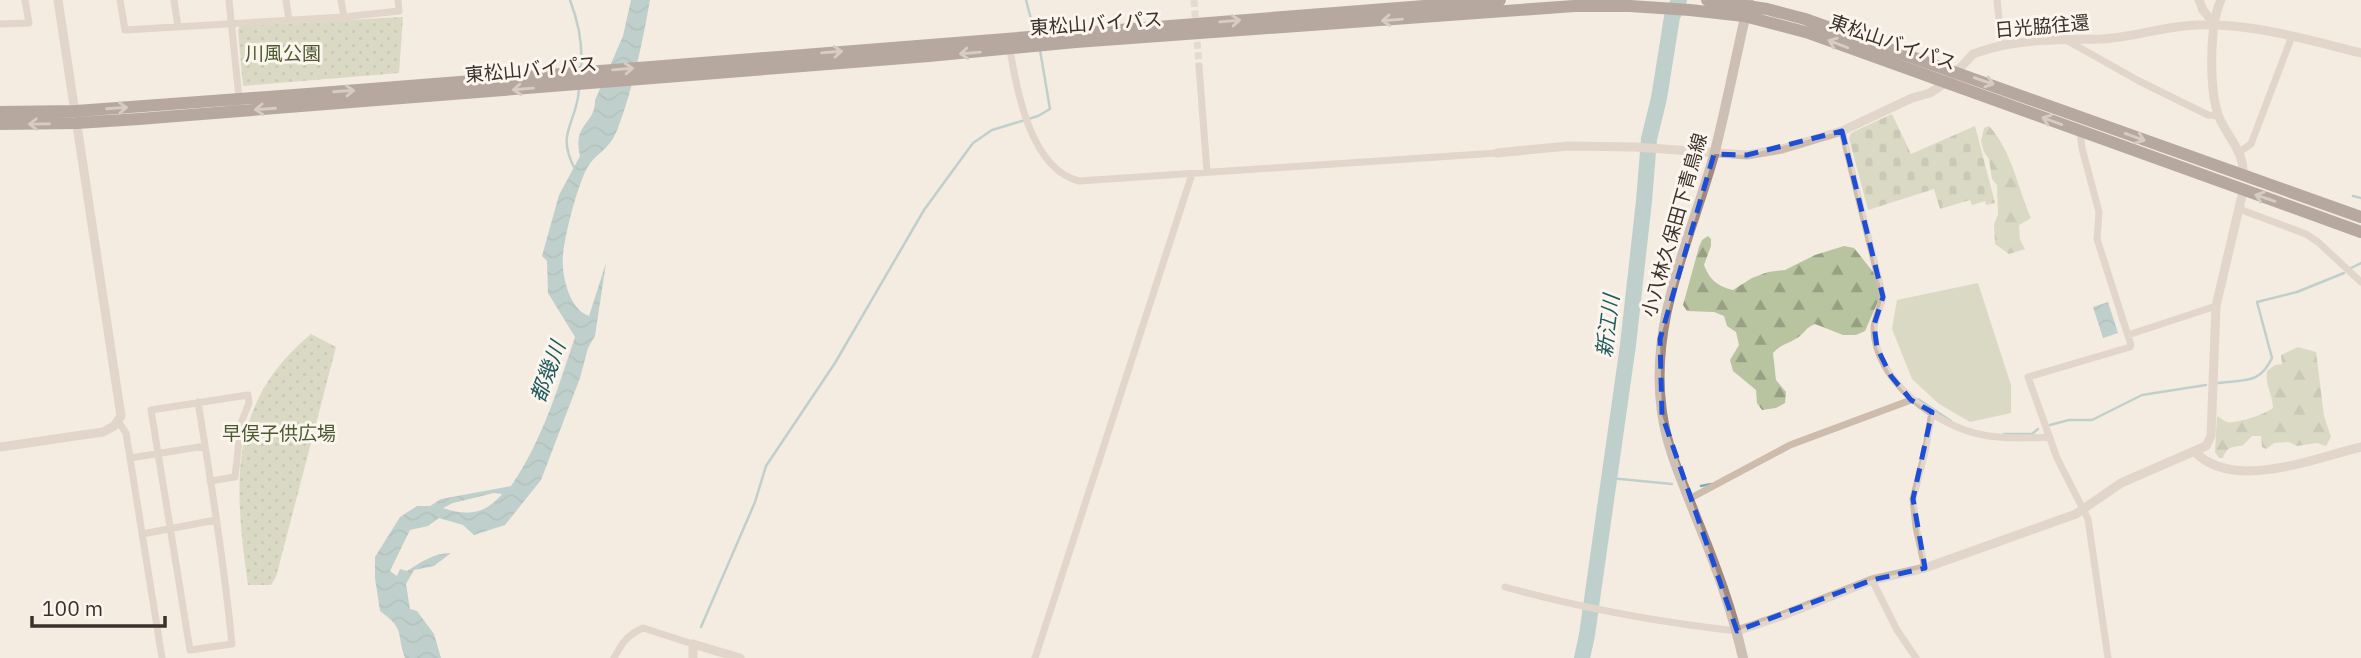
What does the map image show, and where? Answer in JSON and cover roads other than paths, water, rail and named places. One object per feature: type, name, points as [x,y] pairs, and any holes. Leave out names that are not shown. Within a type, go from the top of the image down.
[{"type":"highway","name":"東松山バイパス","points":[[0,124],[763,64],[1500,0]]},
{"type":"highway","name":"東松山バイパス","points":[[1707,0],[1747,8],[1893,64],[1952,77],[2285,190]]},
{"type":"highway","name":"東松山バイパス","points":[[763,64],[1010,50],[1076,42],[1540,8],[1747,8]]},
{"type":"highway","name":"東松山バイパス","points":[[1952,77],[2080,131],[2330,221]]},
{"type":"highway","name":"東松山バイパス","points":[[0,112],[76,117],[239,98],[432,90]]},
{"type":"highway","points":[[2285,190],[2312,193],[2361,208]]},
{"type":"highway","points":[[2285,190],[2361,217]]},
{"type":"highway","points":[[2330,221],[2361,232]]},
{"type":"highway","points":[[2330,221],[2361,241]]},
{"type":"main road","name":"小八林久保田下青鳥線","points":[[1743,658],[1722,582],[1675,465],[1662,415],[1659,388],[1660,339],[1670,296],[1714,153],[1747,8]]},
{"type":"street","points":[[0,24],[29,23],[25,0]]},
{"type":"street","points":[[0,447],[103,432],[118,421],[121,409],[58,0]]},
{"type":"street","points":[[120,0],[125,30],[344,17],[399,10],[398,0]]},
{"type":"street","points":[[174,0],[178,27]]},
{"type":"street","points":[[229,0],[239,98]]},
{"type":"street","points":[[285,0],[289,20]]},
{"type":"street","points":[[341,0],[344,17]]},
{"type":"street","points":[[1997,0],[2002,46]]},
{"type":"street","points":[[2199,0],[2215,25]]},
{"type":"street","points":[[2221,0],[2215,25],[2214,84],[2219,116],[2244,164],[2243,176]]},
{"type":"street","name":"日光脇往還","points":[[1497,153],[1567,146],[1635,147],[1747,155],[1782,149],[1842,131],[1912,98],[1930,93],[1952,77],[1973,54],[2002,46],[2120,37],[2172,27],[2215,25],[2244,27],[2292,36],[2361,53]]},
{"type":"street","points":[[2239,152],[2252,142],[2292,36]]},
{"type":"street","points":[[2065,40],[2138,81],[2208,115],[2219,116]]},
{"type":"street","points":[[1010,50],[1016,83],[1032,133],[1048,161],[1069,178],[1079,181],[1497,153]]},
{"type":"street","points":[[1199,66],[1207,172]]},
{"type":"street","points":[[1842,131],[1883,297],[1880,314],[1874,326],[1877,348],[1891,376],[1911,400],[1949,423],[1981,435],[2009,438],[2049,437]]},
{"type":"street","points":[[2080,131],[2099,212],[2097,239],[2130,347],[2028,377],[2049,437],[2090,526],[2108,658]]},
{"type":"street","points":[[1035,658],[1192,174]]},
{"type":"street","points":[[1504,587],[1613,614],[1737,631],[1872,580],[1925,568],[2083,510],[2121,483],[2206,446],[2211,436],[2216,306],[2243,191]]},
{"type":"street","points":[[2239,209],[2306,234],[2361,282]]},
{"type":"street","points":[[2128,335],[2216,306]]},
{"type":"street","points":[[198,401],[232,644],[191,650],[151,410],[198,401],[248,395],[249,403],[242,422],[236,477],[210,481]]},
{"type":"street","points":[[1689,499],[1790,445],[1911,400]]},
{"type":"street","points":[[1925,568],[1913,499],[1932,412]]},
{"type":"street","points":[[118,421],[126,433],[162,658]]},
{"type":"street","points":[[130,458],[205,446]]},
{"type":"street","points":[[2194,452],[2214,465],[2233,470],[2258,471],[2282,468],[2361,447]]},
{"type":"street","points":[[142,534],[216,520]]},
{"type":"street","points":[[1872,580],[1896,630],[1916,658]]},
{"type":"street","points":[[614,658],[624,640],[631,633],[643,628],[740,658]]},
{"type":"street","points":[[693,644],[693,658]]},
{"type":"water","points":[[631,0],[650,0],[624,111],[612,140],[593,159],[585,172],[564,246],[563,272],[571,299],[576,307],[589,316],[606,263],[595,336],[588,348],[580,378],[541,480],[505,525],[474,535],[463,525],[439,518],[428,526],[410,530],[390,571],[397,576],[400,569],[407,571],[433,556],[451,553],[434,566],[414,570],[406,584],[410,609],[417,611],[434,634],[441,658],[405,658],[397,628],[380,611],[375,557],[400,517],[417,506],[430,506],[441,499],[511,486],[532,451],[575,337],[548,293],[547,261],[542,256],[559,195],[580,156],[578,145],[581,130],[592,114],[595,100],[623,36]],"holes":[[[494,493],[502,494],[489,506],[475,512],[443,508]]]},
{"type":"water","points":[[2108,302],[2118,333],[2103,338],[2093,307]]},
{"type":"waterway","points":[[570,0],[579,34],[581,69]]},
{"type":"waterway","points":[[1026,0],[1035,34]]},
{"type":"waterway","name":"新江川","points":[[1582,658],[1628,345],[1649,139],[1659,98],[1672,17],[1679,0]]},
{"type":"waterway","points":[[701,627],[755,502],[766,466],[835,363],[924,210],[973,143],[992,130],[1038,116],[1050,109],[1040,50]]},
{"type":"waterway","points":[[575,169],[569,156],[567,137],[579,89]]},
{"type":"waterway","points":[[2353,196],[2361,198]]},
{"type":"waterway","points":[[2351,268],[2361,263]]},
{"type":"waterway","points":[[2218,383],[2256,377],[2272,358],[2257,302],[2297,292],[2344,273]]},
{"type":"waterway","points":[[2050,425],[2069,420],[2092,420],[2142,395],[2206,385]]},
{"type":"waterway","points":[[1918,399],[1951,421]]},
{"type":"waterway","points":[[2004,434],[2032,434],[2038,429]]},
{"type":"waterway","points":[[1610,478],[1672,484]]},
{"type":"waterway","points":[[1701,486],[1711,484]]},
{"type":"tunnel","points":[[1194,0],[1199,66]]},
{"type":"park label","name":"川風公園","points":[[283,53]]},
{"type":"park label","name":"早俣子供広場","points":[[279,433]]},
{"type":"water label","name":"都幾川","points":[[548,372]]}]
